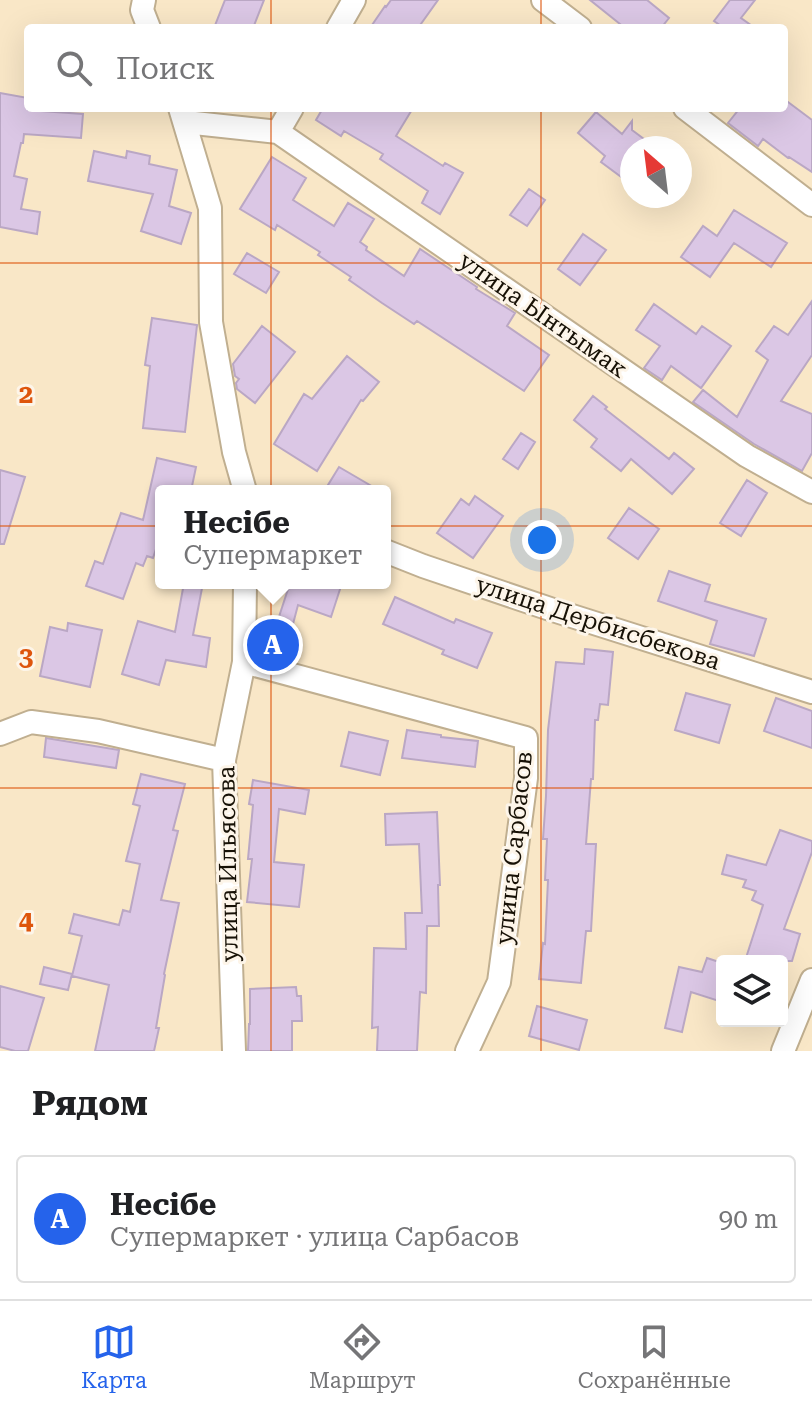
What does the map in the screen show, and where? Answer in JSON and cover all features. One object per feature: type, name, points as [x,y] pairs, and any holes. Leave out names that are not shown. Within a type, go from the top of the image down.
[{"type":"street","points":[[144,0],[142,10],[147,24]]},
{"type":"street","points":[[340,24],[354,0]]},
{"type":"street","points":[[543,0],[575,24]]},
{"type":"street","points":[[243,485],[234,452],[211,322],[210,208],[182,115],[278,132],[290,112]]},
{"type":"street","points":[[690,112],[812,205]]},
{"type":"street","name":"улица Ынтымак","points":[[278,132],[747,456],[812,492]]},
{"type":"street","name":"улица Дербисбекова","points":[[391,553],[589,622],[812,692]]},
{"type":"street","name":"улица Ильясова","points":[[234,1051],[224,760],[244,662],[245,589]]},
{"type":"street","name":"улица Сарбасов","points":[[244,662],[526,738],[526,778],[499,982],[467,1051]]},
{"type":"street","points":[[0,734],[31,722],[98,731],[224,760]]},
{"type":"street","points":[[783,1051],[812,980]]},
{"type":"building","points":[[225,0],[264,0],[255,24],[216,24]]},
{"type":"building","points":[[391,0],[438,0],[421,24],[373,24]]},
{"type":"building","points":[[590,0],[647,0],[669,18],[664,24],[620,24]]},
{"type":"building","points":[[730,0],[755,0],[741,18],[749,24],[718,24],[714,21]]},
{"type":"building","points":[[0,93],[24,97],[24,112],[83,114],[81,138],[24,134],[14,176],[27,179],[21,209],[40,212],[37,234],[0,227]]},
{"type":"building","points":[[788,102],[812,120],[812,172],[763,139],[758,146],[728,123],[737,112],[788,112]]},
{"type":"building","points":[[321,112],[411,112],[396,136],[443,166],[445,163],[463,173],[440,214],[422,203],[428,191],[380,159],[383,154],[344,131],[341,136],[316,120]]},
{"type":"building","points":[[596,112],[622,134],[632,121],[632,130],[640,136],[620,136],[620,176],[601,162],[605,156],[578,133]]},
{"type":"building","points":[[94,151],[126,158],[127,151],[150,156],[149,164],[177,170],[169,206],[191,213],[181,244],[141,231],[153,194],[88,181]]},
{"type":"building","points":[[272,157],[306,178],[293,200],[334,226],[348,203],[374,219],[360,242],[367,247],[366,250],[404,276],[420,249],[515,313],[507,326],[549,355],[524,391],[417,321],[414,324],[382,303],[318,255],[320,252],[277,225],[275,230],[240,209]]},
{"type":"building","points":[[529,189],[545,200],[527,226],[510,215]]},
{"type":"building","points":[[734,210],[787,243],[771,267],[734,243],[710,277],[681,257],[703,226],[717,236]]},
{"type":"building","points":[[583,234],[606,250],[580,285],[558,269]]},
{"type":"building","points":[[247,253],[279,272],[266,293],[234,274]]},
{"type":"building","points":[[812,301],[812,355],[781,401],[812,414],[812,453],[802,471],[754,444],[693,402],[703,390],[737,417],[768,360],[756,351],[774,326],[788,335]]},
{"type":"building","points":[[654,304],[696,334],[702,326],[731,346],[701,388],[671,366],[662,380],[644,368],[660,346],[636,330]]},
{"type":"building","points":[[152,318],[197,325],[185,432],[143,428],[150,366],[145,365]]},
{"type":"building","points":[[262,326],[295,352],[255,403],[237,389],[239,379],[235,376],[233,364]]},
{"type":"building","points":[[347,356],[379,382],[361,400],[317,471],[274,444],[304,394],[312,399]]},
{"type":"building","points":[[593,396],[669,459],[674,453],[694,469],[672,494],[631,459],[621,471],[591,447],[597,439],[574,420]]},
{"type":"building","points":[[521,433],[535,442],[518,469],[503,459]]},
{"type":"building","points":[[157,458],[196,467],[192,485],[155,485],[155,552],[153,558],[147,556],[143,566],[136,563],[123,599],[86,586],[95,561],[103,564],[121,513],[143,520]]},
{"type":"building","points":[[339,467],[370,485],[328,485]]},
{"type":"building","points":[[0,470],[25,477],[4,544],[0,544]]},
{"type":"building","points":[[747,480],[767,493],[741,536],[720,523]]},
{"type":"building","points":[[475,496],[503,516],[473,558],[437,533],[461,499],[469,505]]},
{"type":"building","points":[[629,508],[659,529],[638,559],[608,538]]},
{"type":"building","points":[[669,571],[710,585],[705,601],[766,619],[754,656],[710,644],[717,621],[658,601]]},
{"type":"building","points":[[183,589],[202,589],[193,635],[210,638],[206,667],[166,660],[159,685],[122,674],[138,621],[175,632]]},
{"type":"building","points":[[288,589],[340,589],[331,617],[298,605],[284,658],[262,652],[269,625],[276,626]]},
{"type":"building","points":[[395,597],[454,623],[456,619],[492,633],[477,668],[383,624]]},
{"type":"building","points":[[68,623],[102,630],[90,687],[40,676],[50,627],[67,631]]},
{"type":"building","points":[[585,649],[613,652],[608,705],[600,704],[598,720],[595,720],[586,844],[596,844],[591,931],[586,931],[581,983],[539,979],[545,944],[548,880],[545,880],[547,839],[543,839],[548,730],[556,662],[584,664]]},
{"type":"building","points":[[686,693],[730,705],[719,743],[675,730]]},
{"type":"building","points":[[776,698],[812,711],[812,748],[764,731]]},
{"type":"building","points":[[407,730],[478,741],[475,767],[402,758]]},
{"type":"building","points":[[349,732],[388,741],[380,775],[341,766]]},
{"type":"building","points":[[46,738],[119,750],[116,768],[44,757]]},
{"type":"building","points":[[141,774],[185,784],[173,830],[178,831],[161,900],[179,903],[164,974],[156,1028],[159,1028],[154,1051],[95,1051],[109,985],[72,976],[82,936],[69,933],[74,914],[119,925],[123,910],[130,912],[140,864],[126,861],[140,806],[133,804]]},
{"type":"building","points":[[253,780],[309,790],[305,814],[279,809],[274,862],[304,865],[299,907],[247,902],[252,859],[248,859],[253,805],[249,804]]},
{"type":"building","points":[[437,812],[439,926],[427,926],[426,993],[420,992],[417,1051],[377,1051],[378,1027],[372,1028],[374,948],[406,949],[405,913],[422,913],[419,844],[386,845],[385,814]]},
{"type":"building","points":[[780,830],[812,841],[812,852],[784,929],[800,934],[792,961],[788,961],[788,955],[747,955],[763,905],[752,900],[756,891],[743,887],[746,880],[722,874],[727,855],[766,865]]},
{"type":"building","points":[[707,958],[716,961],[716,1000],[691,992],[682,1032],[665,1028],[679,967],[702,972]]},
{"type":"building","points":[[44,967],[72,974],[68,990],[40,984]]},
{"type":"building","points":[[0,986],[44,998],[28,1051],[0,1047]]},
{"type":"building","points":[[296,987],[297,996],[301,996],[302,1021],[292,1021],[292,1051],[248,1051],[250,989]]},
{"type":"building","points":[[537,1006],[587,1020],[579,1050],[529,1036]]},
{"type":"place","name":"Несібе","points":[[273,645]]}]
